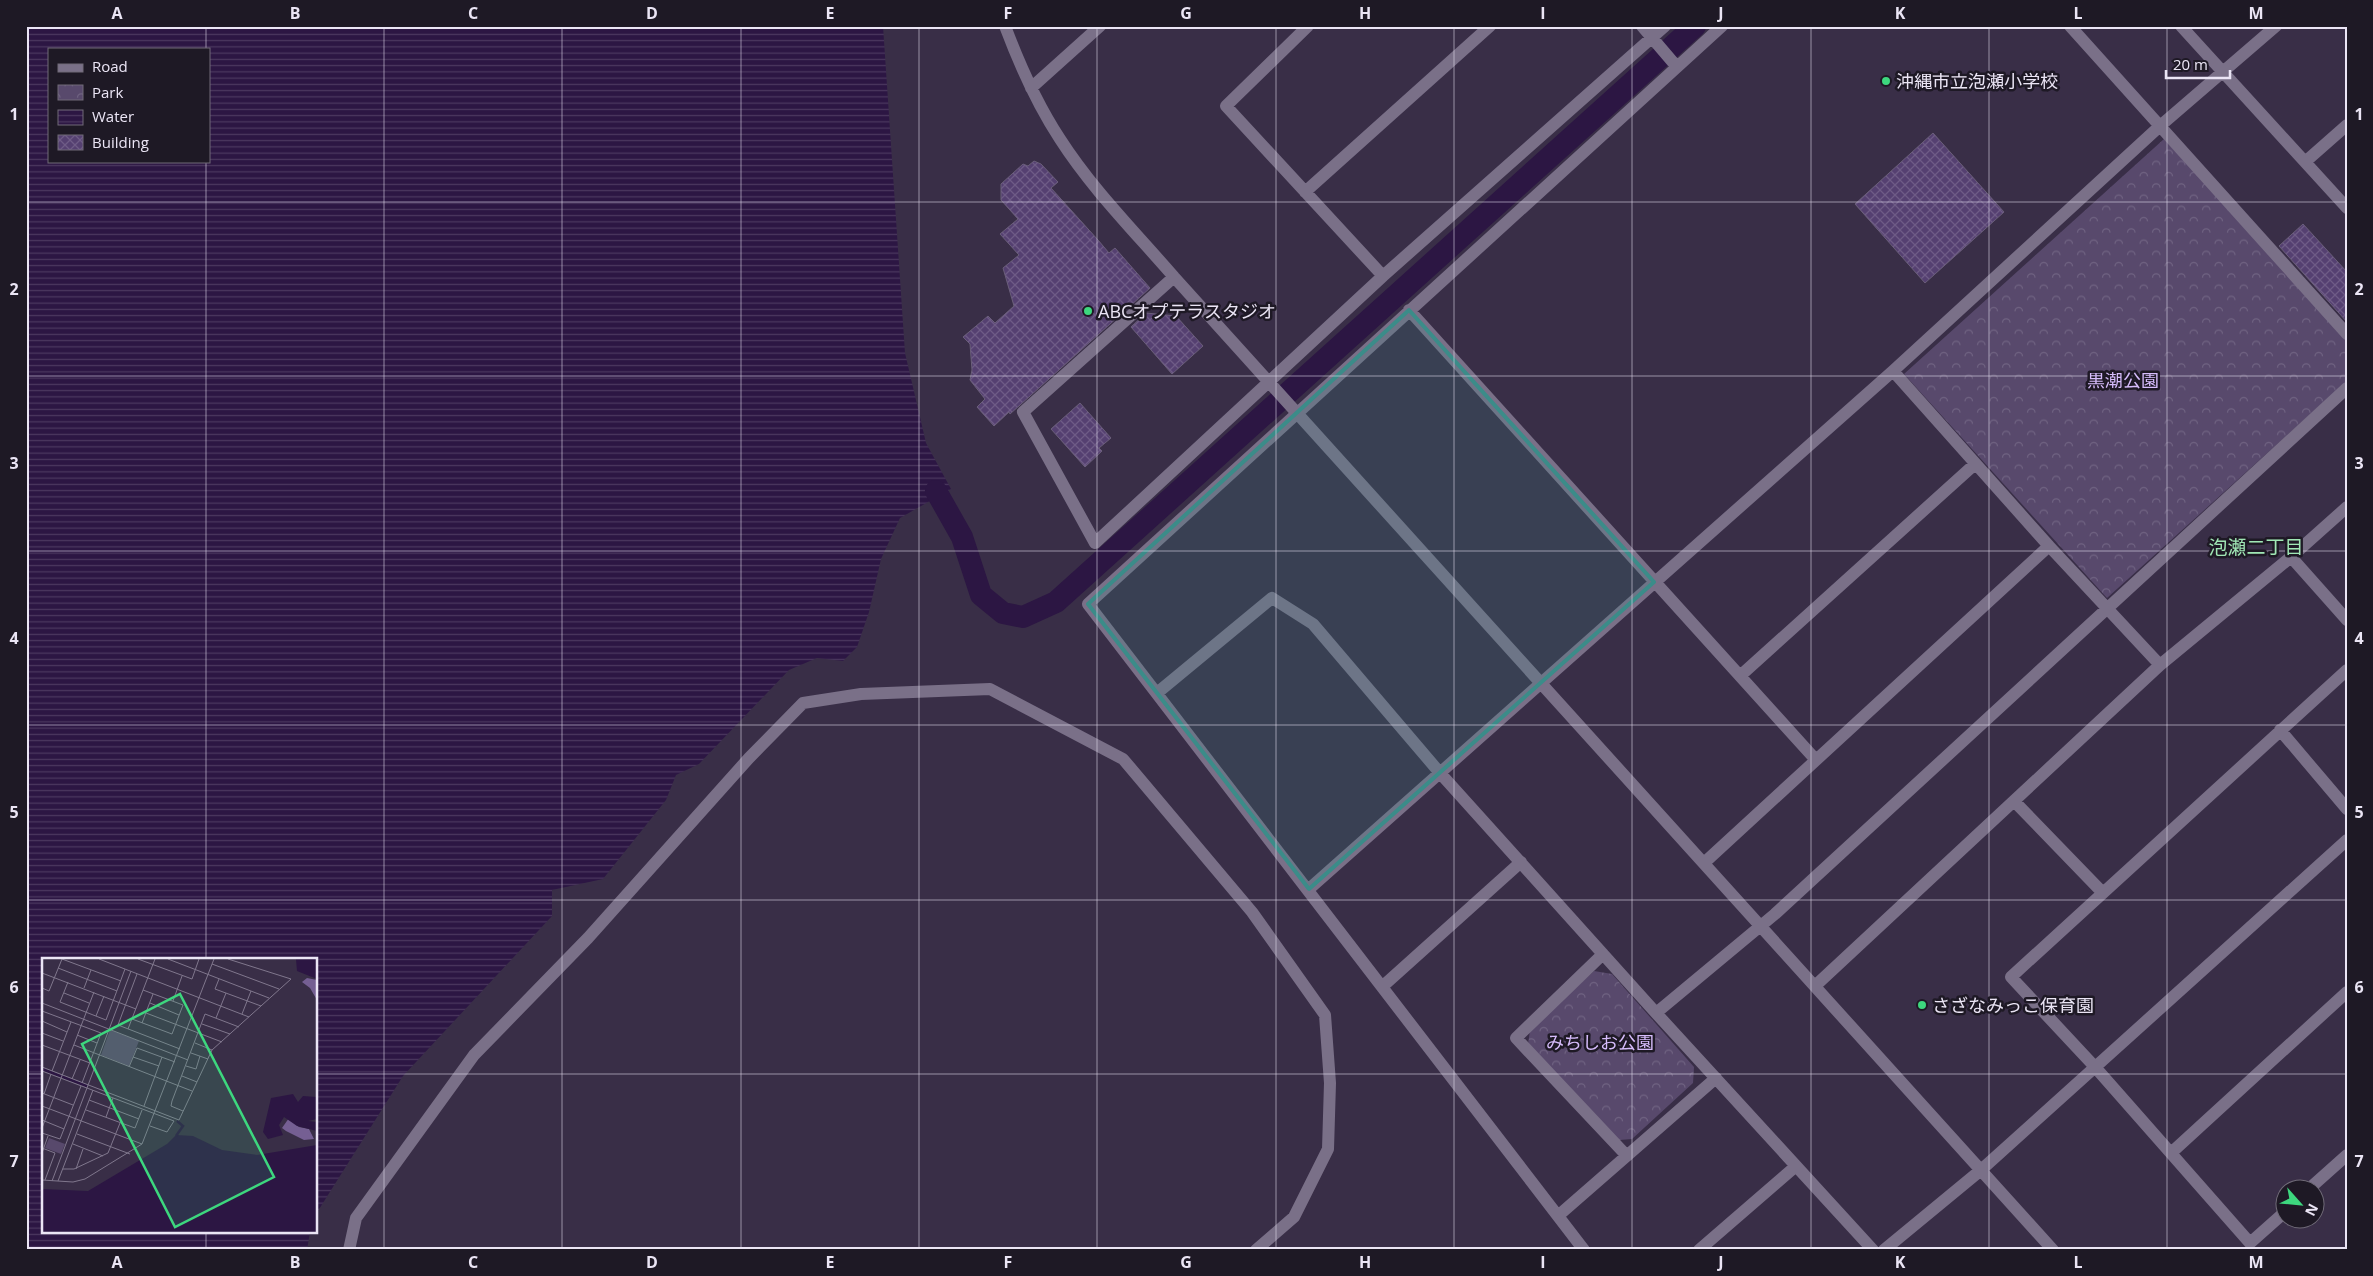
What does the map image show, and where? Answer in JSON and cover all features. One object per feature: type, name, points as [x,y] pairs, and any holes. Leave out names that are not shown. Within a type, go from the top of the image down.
[{"type":"street","points":[[1005,26],[1031,88],[1060,140],[1094,184],[1174,277],[2053,1250]]},
{"type":"street","points":[[1031,88],[1100,26]]},
{"type":"street","points":[[1308,26],[1226,106],[1382,276]]},
{"type":"street","points":[[1305,192],[1490,26]]},
{"type":"street","points":[[1642,26],[1677,67]]},
{"type":"street","points":[[1174,277],[1022,412],[1095,543],[1274,386],[1382,276],[1665,26]]},
{"type":"street","points":[[1584,1250],[1560,1215],[1088,604],[1295,410],[1409,310],[1722,26]]},
{"type":"street","points":[[2070,26],[2347,334]]},
{"type":"street","points":[[2181,26],[2347,208]]},
{"type":"street","points":[[1309,889],[1893,371],[2160,126],[2276,26]]},
{"type":"street","points":[[2305,162],[2347,126]]},
{"type":"street","points":[[1409,310],[1816,760]]},
{"type":"street","points":[[1893,371],[2049,546],[2160,665]]},
{"type":"street","points":[[1656,1014],[1761,926],[2107,606],[2347,388]]},
{"type":"street","points":[[1740,676],[1975,464]]},
{"type":"street","points":[[1815,986],[2160,665],[2291,557],[2347,506]]},
{"type":"street","points":[[1704,863],[2049,546]]},
{"type":"street","points":[[2291,557],[2347,620]]},
{"type":"street","points":[[1158,693],[1272,598],[1313,624],[1440,773],[1656,1014],[1873,1250]]},
{"type":"street","points":[[2276,1220],[2250,1243],[2095,1067],[2011,977],[2347,670]]},
{"type":"street","points":[[349,1250],[356,1218],[474,1055],[588,938],[749,758],[803,703],[861,694],[990,689],[1123,759],[1252,912],[1325,1015],[1330,1083],[1328,1149],[1294,1218],[1256,1250]]},
{"type":"street","points":[[2280,730],[2347,809]]},
{"type":"street","points":[[2014,801],[2103,893]]},
{"type":"street","points":[[1884,1250],[1981,1170],[2347,840]]},
{"type":"street","points":[[1383,986],[1521,862]]},
{"type":"street","points":[[1603,954],[1516,1038],[1627,1156]]},
{"type":"street","points":[[2171,1153],[2347,992]]},
{"type":"street","points":[[1560,1215],[1716,1078]]},
{"type":"street","points":[[2323,1178],[2344,1161]]},
{"type":"street","points":[[1699,1250],[1796,1166]]},
{"type":"highlighted area","points":[[1409,310],[1654,582],[1309,889],[1088,604]]},
{"type":"green space","name":"黒潮公園","points":[[2164,139],[2347,340],[2347,381],[2107,598],[1904,374]]},
{"type":"green space","name":"みちしお公園","points":[[1594,971],[1612,974],[1694,1067],[1693,1083],[1632,1139],[1619,1140],[1528,1045],[1530,1030]]},
{"type":"water","points":[[26,26],[883,26],[905,353],[926,443],[951,489],[900,518],[881,559],[869,612],[857,647],[843,661],[817,658],[789,670],[699,764],[676,775],[666,800],[603,879],[552,890],[552,916],[403,1076],[318,1211],[318,958],[42,958],[42,1234],[310,1234],[307,1250],[26,1250]]},
{"type":"building","points":[[1933,133],[2004,212],[1925,283],[1855,204]]},
{"type":"building","points":[[1034,161],[1041,164],[1058,182],[1051,188],[1109,253],[1115,248],[1150,288],[1010,414],[1009,412],[994,426],[977,407],[985,399],[970,380],[972,370],[970,344],[963,337],[988,316],[995,323],[1014,306],[1003,268],[1019,255],[1000,234],[1018,219],[1001,200],[1001,184],[1023,164],[1028,166]]},
{"type":"building","points":[[2303,224],[2347,272],[2347,322],[2279,246]]},
{"type":"building","points":[[1146,313],[1176,316],[1203,346],[1172,374],[1131,327]]},
{"type":"building","points":[[1080,403],[1111,438],[1099,448],[1102,451],[1085,467],[1051,429]]},
{"type":"waterway","points":[[936,491],[962,537],[981,595],[1003,613],[1023,617],[1056,602],[1695,26]]},
{"type":"place","name":"沖縄市立泡瀬小学校","points":[[1886,81]]},
{"type":"place","name":"ABCオプテラスタジオ","points":[[1088,311]]},
{"type":"place","name":"さざなみっこ保育園","points":[[1922,1005]]},
{"type":"district","name":"泡瀬二丁目","points":[[2256,547]]}]
